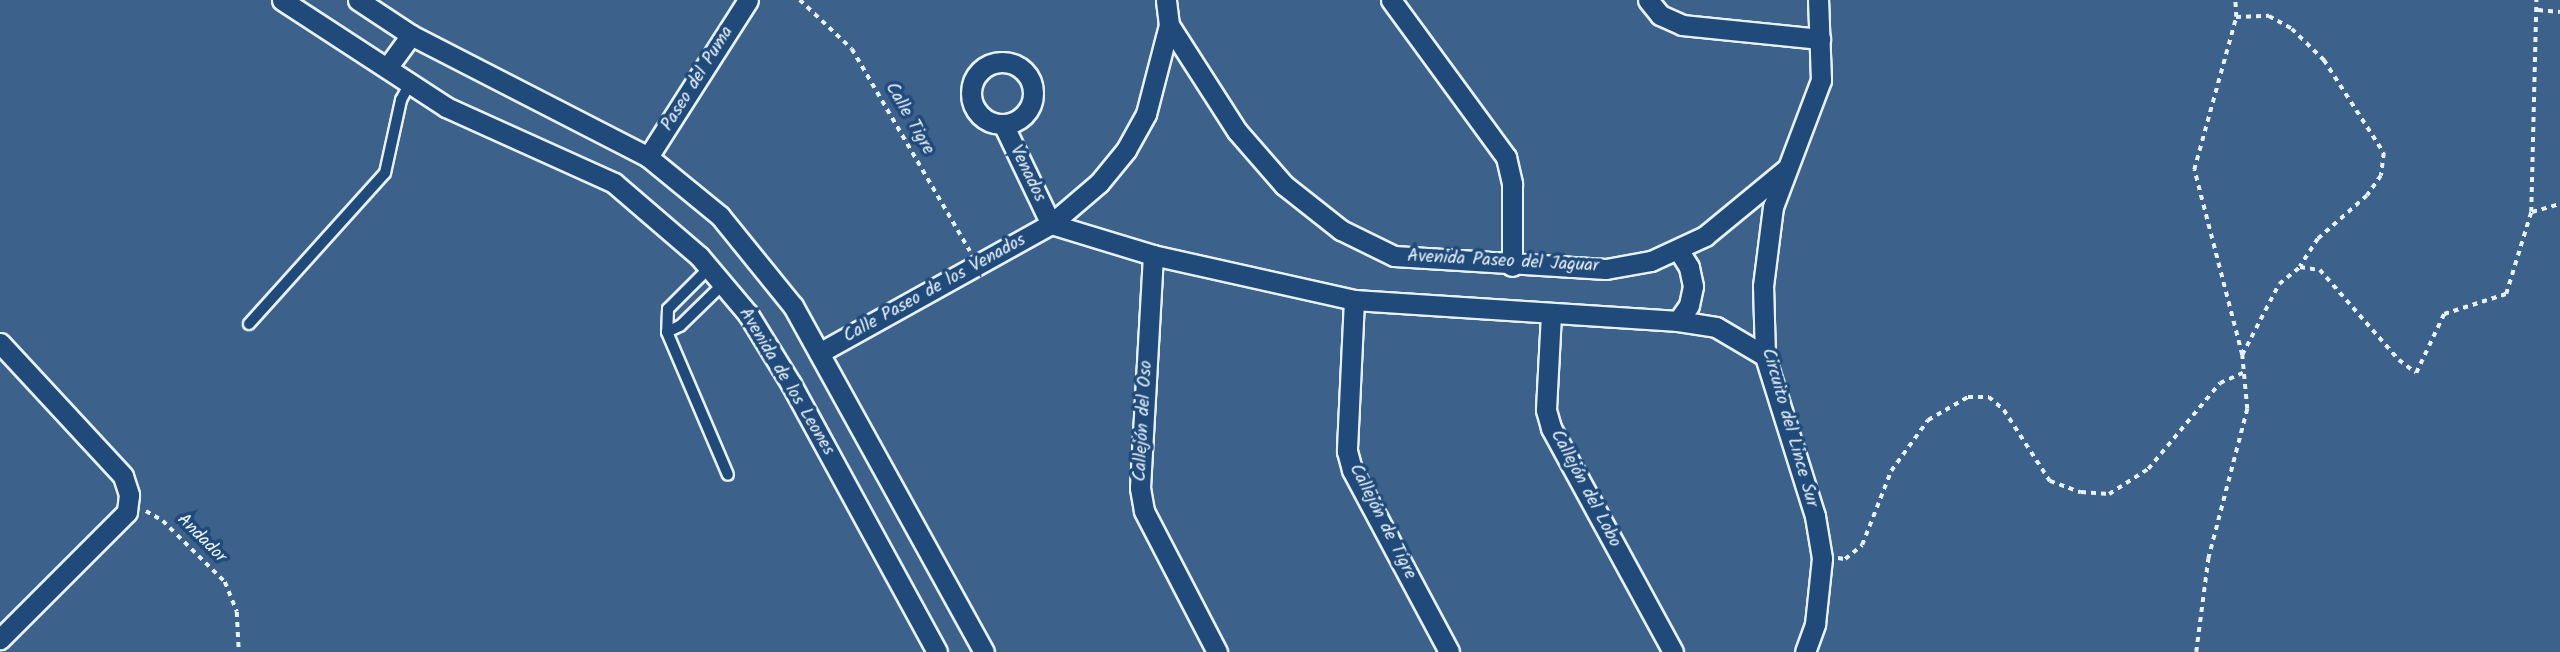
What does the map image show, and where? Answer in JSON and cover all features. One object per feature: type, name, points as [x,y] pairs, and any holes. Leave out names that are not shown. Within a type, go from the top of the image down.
[{"type":"street","name":"Avenida de los Leones","points":[[282,0],[446,107],[614,183],[654,214],[709,268],[748,314],[791,384],[937,652]]},
{"type":"street","points":[[358,0],[411,35],[648,157],[720,216],[793,306],[984,652]]},
{"type":"street","name":"Paseo del Puma","points":[[648,157],[748,0]]},
{"type":"street","points":[[1166,0],[1168,25]]},
{"type":"street","points":[[1391,0],[1506,157],[1512,184],[1511,266]]},
{"type":"street","points":[[1648,0],[1660,15],[1682,25],[1820,38]]},
{"type":"street","name":"Circuito del Lince Sur","points":[[1805,652],[1815,624],[1822,558],[1815,516],[1765,356],[1765,242],[1785,170],[1821,80],[1818,0]]},
{"type":"street","name":"Calle Paseo de los Venados","points":[[819,353],[1051,224],[1099,183],[1126,150],[1146,114],[1168,25]]},
{"type":"street","name":"Avenida Paseo del Jaguar","points":[[1168,25],[1237,131],[1284,185],[1341,230],[1394,256],[1511,266],[1606,269],[1679,251],[1732,216],[1785,170]]},
{"type":"street","points":[[387,68],[411,35]]},
{"type":"street","name":"Venados","points":[[1003,124],[1051,224]]},
{"type":"street","points":[[1051,224],[1153,255],[1354,300],[1678,321],[1716,327],[1765,356]]},
{"type":"street","points":[[1678,321],[1689,305],[1693,286],[1689,267],[1679,251]]},
{"type":"street","name":"Callejón del Oso","points":[[1153,255],[1140,488],[1144,511],[1217,652]]},
{"type":"street","name":"Callejón de Tigre","points":[[1354,300],[1347,451],[1352,470],[1449,652]]},
{"type":"street","name":"Callejón del Lobo","points":[[1551,314],[1546,410],[1551,428],[1673,652]]},
{"type":"street","points":[[0,343],[122,476],[129,495],[127,512],[0,639]]},
{"type":"lane","points":[[249,324],[385,173],[401,100],[410,83]]},
{"type":"lane","points":[[709,268],[668,309],[667,332],[728,475]]},
{"type":"lane","points":[[667,332],[680,326],[723,284]]},
{"type":"path","name":"Calle Tigre","points":[[800,0],[852,49],[978,265]]},
{"type":"path","points":[[2196,652],[2208,559],[2247,409],[2242,355],[2194,170],[2236,17],[2235,0]]},
{"type":"path","points":[[2300,267],[2320,270],[2399,360],[2416,373],[2444,314],[2505,293],[2531,212],[2530,113],[2538,10],[2536,0]]},
{"type":"path","points":[[2538,10],[2560,12]]},
{"type":"path","points":[[2236,17],[2269,16],[2292,29],[2324,60],[2384,153],[2381,176],[2367,196],[2318,239],[2300,267],[2279,284],[2242,355]]},
{"type":"path","points":[[2531,212],[2560,204]]},
{"type":"path","points":[[1822,558],[1845,559],[1862,545],[1891,471],[1928,420],[1968,397],[1989,397],[2004,410],[2050,481],[2081,492],[2109,494],[2148,469],[2220,383],[2245,372]]},
{"type":"path","name":"Andador","points":[[127,512],[145,511],[163,521],[225,582],[237,612],[239,652]]},
{"type":"shaded area","points":[[0,0],[2560,0],[2560,652],[0,652]]}]
